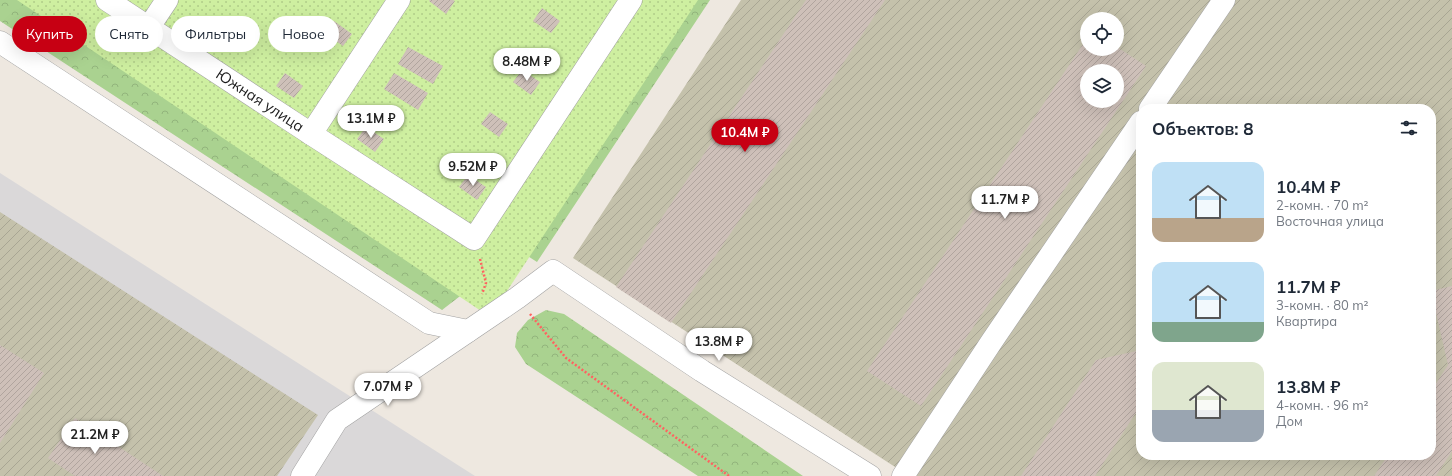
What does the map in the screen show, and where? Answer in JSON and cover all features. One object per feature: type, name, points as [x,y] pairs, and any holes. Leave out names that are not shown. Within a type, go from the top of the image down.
[{"type":"street","name":"Южная улица","points":[[107,0],[132,16]]},
{"type":"street","points":[[156,16],[167,0]]},
{"type":"street","points":[[311,134],[399,0]]},
{"type":"street","points":[[474,239],[632,0]]},
{"type":"street","points":[[1153,104],[1224,0]]},
{"type":"street","name":"Южная улица","points":[[163,36],[474,239]]},
{"type":"street","points":[[0,42],[429,323],[468,331]]},
{"type":"street","points":[[902,476],[1136,129]]},
{"type":"street","points":[[302,476],[338,420],[517,298],[553,271],[702,371],[870,476]]},
{"type":"path","points":[[474,239],[486,283],[481,297]]},
{"type":"path","points":[[517,298],[566,358],[729,476]]},
{"type":"shaded area","points":[[741,0],[1452,0],[1452,476],[909,476],[573,258]]},
{"type":"shaded area","points":[[0,173],[475,476],[0,476]]},
{"type":"shaded area","points":[[0,212],[318,415],[277,476],[0,476]]},
{"type":"green space","points":[[0,0],[78,0],[103,16],[95,16],[95,52],[158,52],[494,270],[442,310],[47,52],[87,52],[87,16],[12,16],[12,29],[0,21]]},
{"type":"green space","points":[[17,0],[698,0],[490,317],[87,47],[87,16],[41,16]]},
{"type":"green space","points":[[647,0],[710,0],[537,262],[492,233]]},
{"type":"green space","points":[[546,310],[564,314],[803,476],[698,476],[526,364],[515,347],[517,333],[528,320]]},
{"type":"building","points":[[806,0],[885,0],[671,323],[616,287]]},
{"type":"building","points":[[429,1],[455,1],[446,14]]},
{"type":"building","points":[[542,8],[560,21],[551,33],[533,21]]},
{"type":"building","points":[[339,25],[352,34],[343,46],[339,43]]},
{"type":"building","points":[[408,47],[443,66],[433,84],[398,64]]},
{"type":"building","points":[[1080,49],[1080,56],[1124,56],[1124,52],[1146,66],[1124,99],[1124,64],[1080,64],[1080,108],[1118,108],[921,406],[867,371]]},
{"type":"building","points":[[522,70],[540,82],[531,95],[513,82]]},
{"type":"building","points":[[285,73],[303,86],[294,98],[276,86]]},
{"type":"building","points":[[394,73],[428,93],[418,110],[384,89]]},
{"type":"building","points":[[490,112],[508,124],[499,137],[481,124]]},
{"type":"building","points":[[366,127],[384,139],[375,152],[357,139]]},
{"type":"building","points":[[468,175],[486,187],[477,200],[459,187]]},
{"type":"building","points":[[1452,286],[1452,451],[1436,476],[1374,476],[1385,460],[1436,460],[1436,383],[1448,365],[1436,313],[1436,290]]},
{"type":"building","points":[[0,345],[44,373],[0,443]]},
{"type":"building","points":[[1136,351],[1136,414],[1095,476],[1021,476],[1096,360]]},
{"type":"building","points":[[75,418],[163,476],[75,476],[48,458]]}]
